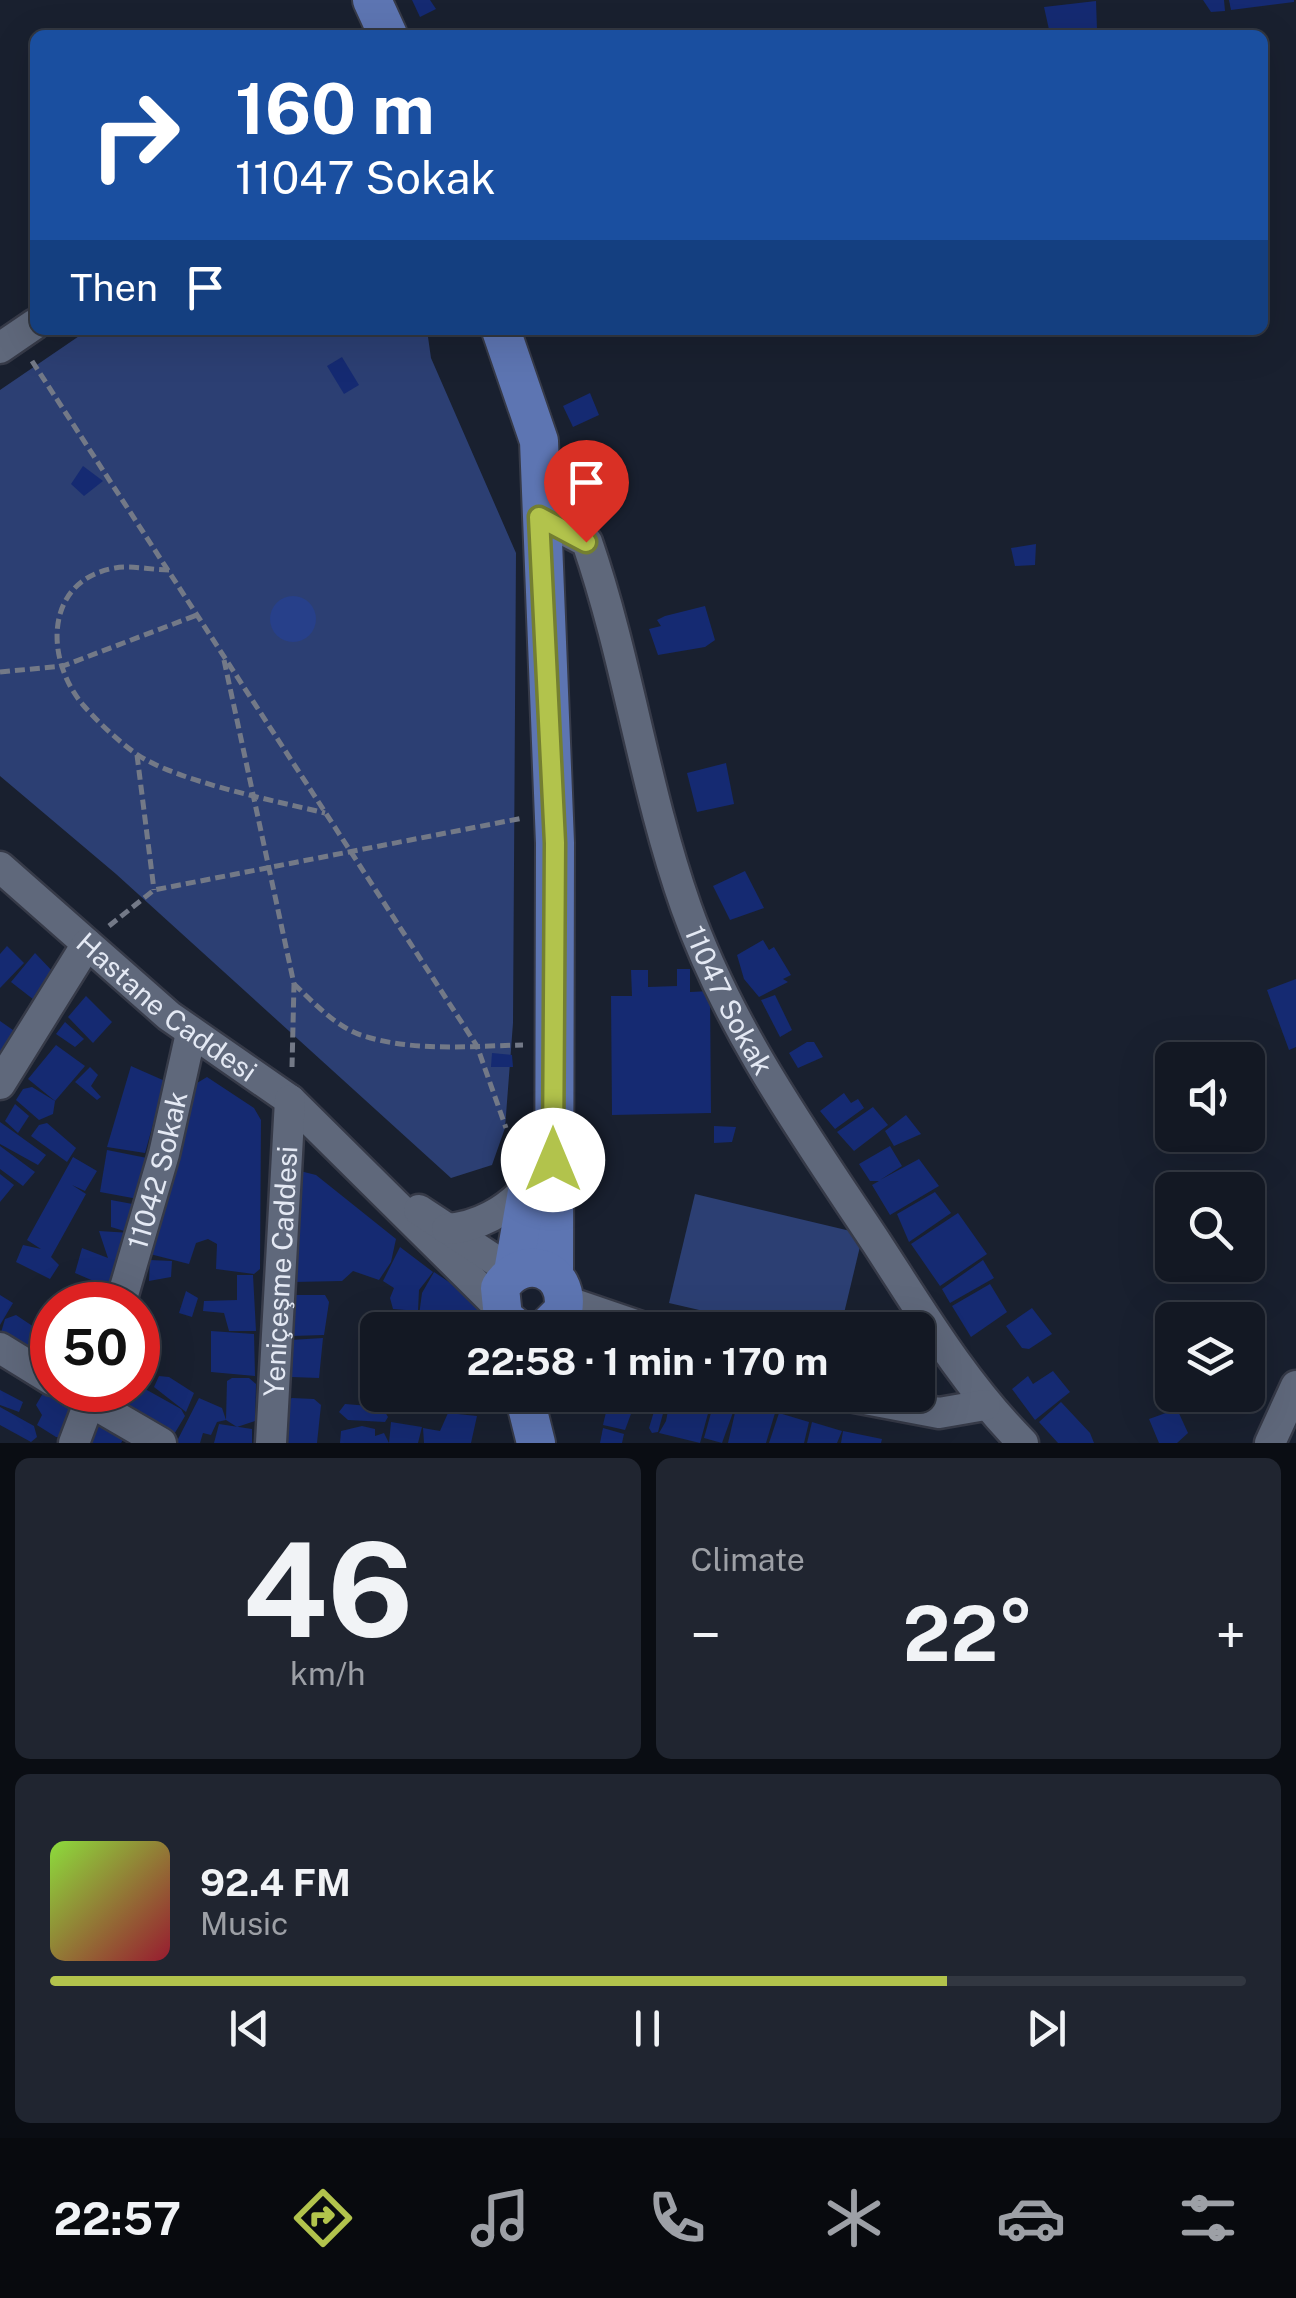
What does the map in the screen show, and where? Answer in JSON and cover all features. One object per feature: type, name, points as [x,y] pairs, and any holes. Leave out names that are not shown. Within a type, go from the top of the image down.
[{"type":"main road","points":[[372,0],[386,30]]},
{"type":"main road","points":[[503,335],[539,441],[539,517],[554,812],[552,1044],[534,1312]]},
{"type":"main road","points":[[534,1312],[534,1266],[512,1272],[552,1044]]},
{"type":"main road","points":[[528,1412],[536,1443]]},
{"type":"main road","points":[[551,1443],[552,1412]]},
{"type":"street","name":"11047 Sokak","points":[[539,517],[586,542],[614,631],[660,824],[714,982],[791,1114],[985,1406],[1022,1443]]},
{"type":"street","name":"Hastane Caddesi","points":[[0,867],[191,1033],[290,1100],[332,1145],[528,1312]]},
{"type":"street","points":[[0,1084],[87,944]]},
{"type":"street","name":"11042 Sokak","points":[[127,1282],[164,1154],[191,1033]]},
{"type":"street","name":"Yeniçeşme Caddesi","points":[[271,1443],[290,1100]]},
{"type":"street","name":"Hastane Caddesi","points":[[332,1145],[512,1272]]},
{"type":"street","points":[[447,1229],[472,1227],[514,1202],[528,1188]]},
{"type":"street","points":[[0,1348],[30,1366]]},
{"type":"street","points":[[1270,1443],[1296,1386]]},
{"type":"street","points":[[934,1412],[985,1406]]},
{"type":"street","points":[[74,1443],[81,1412]]},
{"type":"street","points":[[113,1412],[162,1443]]},
{"type":"path","points":[[17,337],[477,1046],[508,1135]]},
{"type":"path","points":[[168,570],[115,568],[75,585],[58,609],[56,652],[82,704],[137,755],[253,796],[325,813]]},
{"type":"path","points":[[0,672],[63,666],[197,615]]},
{"type":"path","points":[[223,655],[294,984],[290,1100]]},
{"type":"path","points":[[137,755],[154,890]]},
{"type":"path","points":[[87,944],[154,890],[554,812]]},
{"type":"path","points":[[294,984],[325,1013],[363,1036],[440,1046],[552,1044]]},
{"type":"shaded area","points":[[81,335],[428,335],[431,358],[516,553],[513,1023],[505,1128],[492,1165],[451,1178],[116,874],[0,776],[0,390]]},
{"type":"shaded area","points":[[293,596],[309,603],[316,619],[309,635],[293,642],[277,635],[270,619],[277,603]]},
{"type":"shaded area","points":[[695,1194],[863,1234],[844,1312],[708,1312],[669,1303]]},
{"type":"building","points":[[412,0],[430,0],[436,9],[420,17]]},
{"type":"building","points":[[1203,0],[1224,0],[1225,11],[1211,12]]},
{"type":"building","points":[[1229,0],[1294,0],[1294,2],[1231,10]]},
{"type":"building","points":[[1096,1],[1097,30],[1049,30],[1044,7]]},
{"type":"building","points":[[342,357],[359,385],[344,394],[327,366]]},
{"type":"building","points":[[590,393],[599,415],[573,427],[563,406]]},
{"type":"building","points":[[83,466],[103,481],[84,496],[71,484]]},
{"type":"building","points":[[1036,544],[1035,565],[1015,566],[1011,548]]},
{"type":"building","points":[[705,606],[715,640],[705,647],[658,655],[649,629],[661,626],[657,620]]},
{"type":"building","points":[[726,763],[734,804],[697,812],[687,773]]},
{"type":"building","points":[[745,871],[764,908],[730,920],[713,886]]},
{"type":"building","points":[[763,940],[769,950],[774,947],[791,975],[783,979],[788,982],[759,997],[744,979],[737,955]]},
{"type":"building","points":[[7,946],[24,963],[0,988],[0,954]]},
{"type":"building","points":[[35,953],[56,975],[38,1003],[11,982]]},
{"type":"building","points":[[677,969],[690,969],[690,992],[710,991],[711,1113],[612,1115],[611,996],[632,996],[631,970],[648,970],[648,987],[677,986]]},
{"type":"building","points":[[1296,979],[1296,1047],[1289,1050],[1267,990]]},
{"type":"building","points":[[775,995],[792,1030],[780,1037],[761,1000]]},
{"type":"building","points":[[86,996],[112,1022],[93,1043],[68,1017]]},
{"type":"building","points":[[0,1021],[23,1037],[0,1064]]},
{"type":"building","points":[[65,1022],[84,1039],[75,1047],[56,1034]]},
{"type":"building","points":[[814,1042],[823,1057],[798,1068],[789,1053]]},
{"type":"building","points":[[56,1045],[85,1066],[55,1101],[28,1079]]},
{"type":"building","points":[[492,1053],[512,1055],[513,1067],[491,1067]]},
{"type":"building","points":[[131,1066],[165,1081],[145,1153],[107,1147]]},
{"type":"building","points":[[90,1067],[98,1075],[91,1086],[101,1097],[97,1100],[75,1082]]},
{"type":"building","points":[[207,1077],[254,1108],[261,1120],[260,1269],[254,1274],[216,1269],[217,1244],[208,1239],[196,1243],[189,1264],[146,1253],[197,1083]]},
{"type":"building","points":[[32,1087],[55,1101],[53,1114],[39,1120],[16,1100],[23,1089]]},
{"type":"building","points":[[844,1093],[851,1103],[858,1099],[864,1108],[835,1129],[820,1111]]},
{"type":"building","points":[[15,1104],[29,1116],[18,1133],[5,1121]]},
{"type":"building","points":[[873,1107],[888,1125],[854,1151],[837,1132]]},
{"type":"building","points":[[906,1115],[921,1134],[894,1146],[885,1131]]},
{"type":"building","points":[[0,1122],[46,1155],[38,1165],[0,1144]]},
{"type":"building","points":[[47,1123],[76,1148],[67,1162],[31,1136],[39,1125]]},
{"type":"building","points":[[714,1126],[736,1127],[732,1142],[714,1143]]},
{"type":"building","points":[[0,1146],[35,1172],[23,1186],[0,1169]]},
{"type":"building","points":[[890,1146],[902,1166],[880,1180],[919,1159],[939,1186],[890,1215],[872,1185],[879,1181],[870,1181],[859,1164]]},
{"type":"building","points":[[107,1150],[152,1159],[138,1199],[100,1192]]},
{"type":"building","points":[[73,1157],[97,1171],[85,1191],[72,1185],[86,1194],[51,1257],[59,1265],[50,1279],[16,1262],[23,1245],[41,1249],[27,1240]]},
{"type":"building","points":[[296,1170],[316,1175],[396,1239],[391,1262],[379,1280],[353,1271],[342,1281],[293,1282]]},
{"type":"building","points":[[0,1174],[14,1185],[0,1202]]},
{"type":"building","points":[[935,1192],[951,1213],[909,1242],[897,1214]]},
{"type":"building","points":[[111,1200],[138,1205],[131,1233],[111,1227]]},
{"type":"building","points":[[958,1213],[987,1254],[940,1286],[911,1244]]},
{"type":"building","points":[[99,1231],[131,1233],[119,1282],[96,1282],[75,1273],[82,1248],[108,1258]]},
{"type":"building","points":[[400,1247],[433,1272],[419,1290],[418,1311],[393,1309],[390,1298],[394,1288],[383,1281]]},
{"type":"building","points":[[150,1260],[172,1261],[171,1277],[149,1281]]},
{"type":"building","points":[[983,1260],[994,1278],[950,1303],[942,1289]]},
{"type":"building","points":[[434,1272],[491,1312],[419,1312],[422,1293]]},
{"type":"building","points":[[237,1275],[253,1275],[256,1331],[229,1331],[224,1313],[203,1311],[204,1301],[237,1300]]},
{"type":"building","points":[[990,1284],[1007,1312],[971,1337],[952,1306]]},
{"type":"building","points":[[186,1291],[198,1298],[192,1317],[179,1313]]},
{"type":"building","points":[[0,1295],[13,1303],[0,1325]]},
{"type":"building","points":[[290,1295],[325,1295],[329,1302],[324,1335],[291,1336]]},
{"type":"building","points":[[1032,1308],[1052,1334],[1029,1349],[1022,1348],[1006,1326]]},
{"type":"building","points":[[16,1315],[30,1324],[30,1353],[0,1336],[5,1319]]},
{"type":"building","points":[[211,1331],[254,1334],[255,1376],[211,1372]]},
{"type":"building","points":[[323,1338],[319,1378],[291,1377],[290,1340]]},
{"type":"building","points":[[1053,1371],[1070,1392],[1035,1420],[1012,1389],[1028,1376],[1033,1384]]},
{"type":"building","points":[[160,1376],[169,1377],[194,1393],[186,1412],[160,1392]]},
{"type":"building","points":[[249,1378],[256,1384],[255,1421],[237,1427],[226,1420],[227,1381]]},
{"type":"building","points":[[0,1390],[23,1402],[19,1412],[0,1405]]},
{"type":"building","points":[[160,1397],[181,1409],[185,1416],[173,1436],[125,1412],[160,1412]]},
{"type":"building","points":[[199,1398],[222,1408],[226,1420],[217,1422],[211,1435],[203,1433],[200,1443],[176,1443]]},
{"type":"building","points":[[292,1398],[314,1399],[321,1405],[317,1443],[286,1443],[285,1402]]},
{"type":"building","points":[[1061,1402],[1090,1433],[1094,1443],[1058,1443],[1039,1422]]},
{"type":"building","points":[[345,1404],[360,1405],[360,1412],[385,1412],[388,1417],[385,1422],[348,1420],[339,1412]]},
{"type":"building","points":[[0,1407],[34,1426],[37,1437],[31,1442],[0,1425]]},
{"type":"building","points":[[40,1412],[78,1412],[65,1437],[56,1437],[37,1425]]},
{"type":"building","points":[[606,1412],[632,1412],[625,1430],[603,1425]]},
{"type":"building","points":[[654,1412],[663,1412],[658,1432],[652,1433],[649,1428]]},
{"type":"building","points":[[668,1412],[708,1412],[700,1443],[659,1433]]},
{"type":"building","points":[[711,1412],[733,1412],[722,1443],[704,1438]]},
{"type":"building","points":[[735,1412],[775,1413],[766,1443],[728,1443]]},
{"type":"building","points":[[1178,1412],[1188,1433],[1177,1443],[1159,1443],[1149,1419]]},
{"type":"building","points":[[448,1413],[477,1416],[471,1443],[424,1443],[423,1428],[440,1431]]},
{"type":"building","points":[[779,1413],[809,1422],[804,1443],[769,1443]]},
{"type":"building","points":[[391,1422],[422,1427],[418,1443],[389,1443]]},
{"type":"building","points":[[812,1422],[842,1431],[837,1443],[807,1443]]},
{"type":"building","points":[[99,1423],[123,1440],[121,1443],[91,1443]]},
{"type":"building","points":[[219,1424],[252,1429],[252,1443],[214,1443]]},
{"type":"building","points":[[362,1426],[375,1429],[375,1436],[384,1433],[389,1443],[340,1443],[341,1431]]},
{"type":"building","points":[[603,1428],[624,1434],[622,1443],[600,1443]]},
{"type":"building","points":[[843,1431],[882,1439],[881,1443],[841,1443]]},
{"type":"route","points":[[553,1160],[555,843],[539,517],[586,542]]}]
